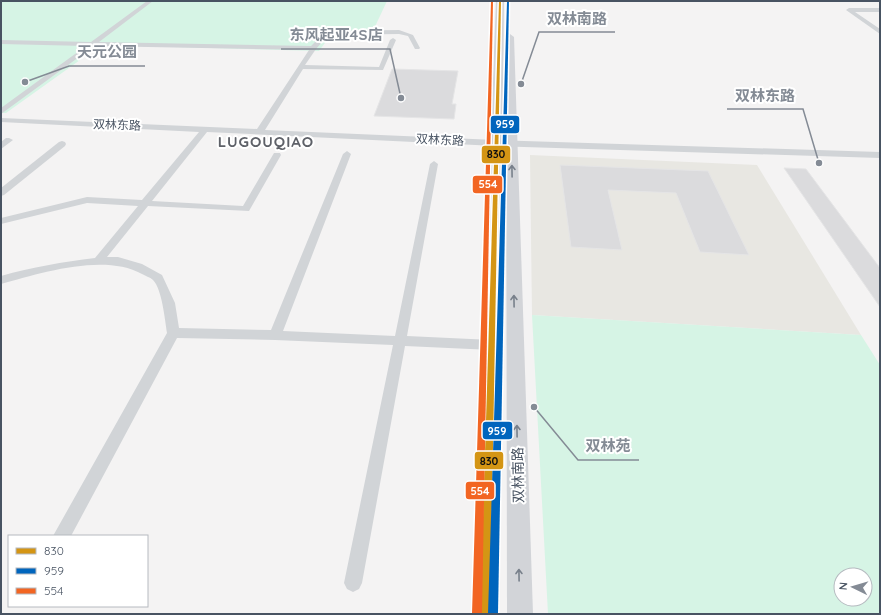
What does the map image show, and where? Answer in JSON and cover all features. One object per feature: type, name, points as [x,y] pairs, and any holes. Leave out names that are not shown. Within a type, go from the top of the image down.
[{"type":"street","points":[[1,112],[150,1]]},
{"type":"street","name":"双林南路","points":[[500,1],[520,614]]},
{"type":"street","name":"双林南路","points":[[485,614],[492,345],[504,143],[510,1]]},
{"type":"street","points":[[880,10],[849,10],[880,32]]},
{"type":"street","points":[[260,131],[313,48],[326,33],[372,31],[399,32],[410,35],[417,48]]},
{"type":"street","points":[[302,67],[381,69],[393,40]]},
{"type":"street","points":[[1,42],[313,48]]},
{"type":"street","name":"双林东路","points":[[1,120],[504,143],[880,155]]},
{"type":"street","points":[[98,261],[146,204],[205,129]]},
{"type":"street","points":[[1,146],[9,140]]},
{"type":"street","points":[[1,193],[62,144]]},
{"type":"street","points":[[275,336],[347,154]]},
{"type":"street","points":[[1,221],[87,200],[246,209],[277,155]]},
{"type":"street","points":[[353,583],[434,164]]},
{"type":"street","points":[[1,280],[27,272],[56,266],[98,261],[118,261],[138,267],[158,278],[168,303],[173,333],[63,535]]},
{"type":"street","points":[[173,333],[401,340],[492,345]]},
{"type":"shaded area","points":[[530,155],[757,165],[861,335],[532,315]]},
{"type":"green space","points":[[1,1],[387,1],[372,33],[333,32],[319,51],[101,45],[6,113],[1,113]]},
{"type":"green space","points":[[532,315],[861,335],[880,365],[880,614],[548,614]]},
{"type":"building","points":[[392,69],[458,71],[452,104],[456,104],[454,119],[374,116]]},
{"type":"building","points":[[560,165],[708,171],[749,255],[700,252],[676,193],[608,190],[622,250],[571,247]]},
{"type":"building","points":[[784,168],[806,169],[880,268],[880,307]]},
{"type":"transit line","name":"554","points":[[477,614],[492,1]]},
{"type":"transit line","name":"830","points":[[485,614],[500,1]]},
{"type":"transit line","name":"959","points":[[493,614],[508,1]]},
{"type":"place","name":"天元公园","points":[[25,82]]},
{"type":"place","name":"双林南路","points":[[521,84]]},
{"type":"place","name":"东风起亚4S店","points":[[401,98]]},
{"type":"place","name":"双林东路","points":[[819,163]]},
{"type":"place","name":"双林苑","points":[[534,407]]},
{"type":"district","name":"LUGOUQIAO","points":[[266,142]]}]
